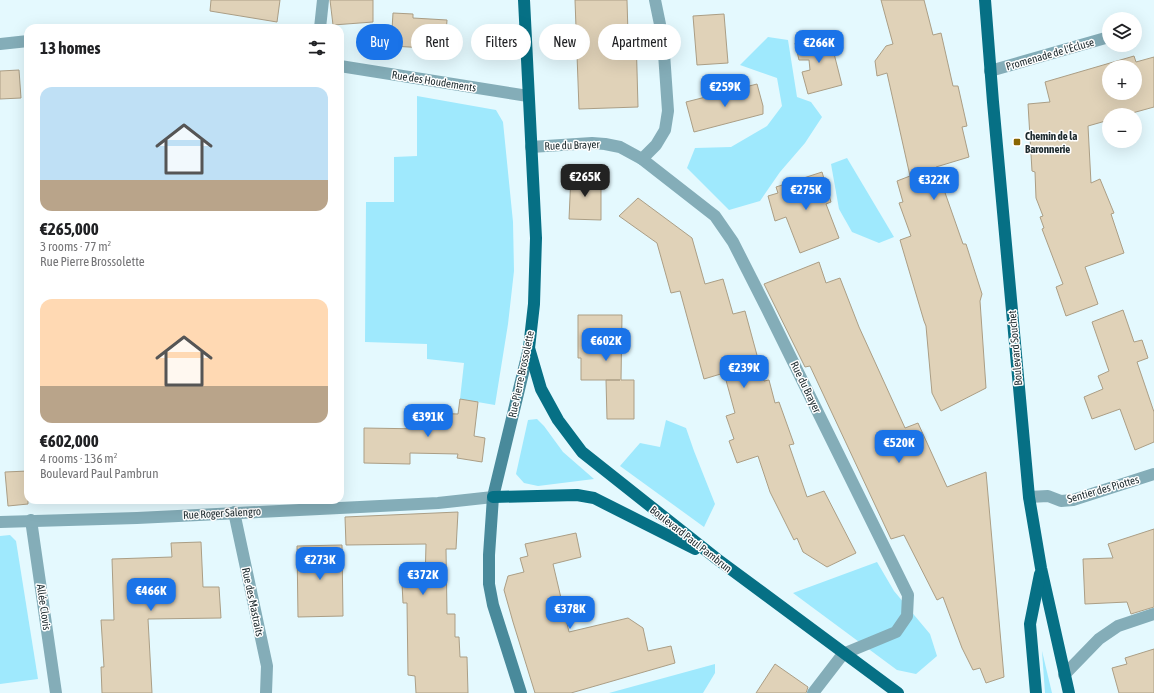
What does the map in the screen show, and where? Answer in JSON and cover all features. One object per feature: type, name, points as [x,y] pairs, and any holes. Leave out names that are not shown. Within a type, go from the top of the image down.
[{"type":"main road","name":"Rue Pierre Brossolette","points":[[524,0],[536,238],[534,304],[529,348]]},
{"type":"main road","name":"Boulevard Souchet","points":[[985,0],[990,71],[1029,497],[1041,568],[1069,693]]},
{"type":"main road","name":"Boulevard Paul Pambrun","points":[[529,348],[541,389],[558,420],[582,452],[717,560],[898,693]]},
{"type":"main road","points":[[493,497],[577,495],[594,498],[717,560]]},
{"type":"main road","points":[[1036,693],[1037,690],[1030,624],[1041,568]]},
{"type":"street","points":[[320,24],[323,0]]},
{"type":"street","points":[[642,159],[656,145],[665,130],[668,111],[663,39],[655,0]]},
{"type":"street","name":"Promenade de l'Écluse","points":[[990,71],[1102,39]]},
{"type":"street","points":[[0,44],[24,41]]},
{"type":"street","name":"Rue des Houdements","points":[[344,67],[528,96]]},
{"type":"street","name":"Rue du Brayer","points":[[531,147],[592,143],[620,147],[642,159],[715,216],[733,242],[768,309],[908,595],[907,616],[896,632],[843,654]]},
{"type":"street","name":"Rue Pierre Brossolette","points":[[521,693],[493,605],[489,584],[493,497],[529,348]]},
{"type":"street","name":"Sentier des Piottes","points":[[1029,497],[1048,496],[1060,501],[1073,500],[1154,474]]},
{"type":"street","name":"Rue Roger Salengro","points":[[0,522],[137,518],[234,512],[387,506],[493,497]]},
{"type":"street","name":"Rue des Mastraits","points":[[234,512],[267,666],[266,693]]},
{"type":"street","name":"Allée Clovis","points":[[31,520],[56,693]]},
{"type":"street","points":[[1064,675],[1099,639],[1118,626],[1154,614]]},
{"type":"street","points":[[813,693],[843,654]]},
{"type":"shaded area","points":[[768,37],[788,40],[797,97],[811,102],[822,117],[805,143],[780,172],[760,201],[729,210],[687,168],[695,148],[731,147],[767,126],[782,106],[777,78],[740,65]]},
{"type":"shaded area","points":[[417,96],[496,110],[503,122],[513,222],[514,271],[508,324],[495,405],[460,399],[464,363],[427,359],[427,344],[365,342],[366,202],[394,202],[394,157],[417,156]]},
{"type":"shaded area","points":[[847,158],[894,237],[879,243],[852,232],[839,209],[831,164]]},
{"type":"shaded area","points":[[537,419],[563,452],[594,479],[538,486],[524,483],[516,474],[528,420]]},
{"type":"shaded area","points":[[666,420],[686,428],[715,504],[704,527],[620,466],[640,443],[660,447]]},
{"type":"shaded area","points":[[10,535],[16,541],[38,679],[0,684],[0,536]]},
{"type":"shaded area","points":[[877,562],[894,591],[930,634],[937,656],[916,674],[897,670],[793,593]]},
{"type":"shaded area","points":[[1042,651],[1052,693],[1045,693]]},
{"type":"shaded area","points":[[715,664],[715,673],[703,693],[609,693]]},
{"type":"building","points":[[211,0],[280,0],[277,22],[210,11]]},
{"type":"building","points":[[330,0],[373,0],[373,22],[333,24]]},
{"type":"building","points":[[575,0],[627,0],[628,24],[598,24],[598,60],[637,60],[638,107],[579,109],[577,60],[590,60],[590,24],[576,24]]},
{"type":"building","points":[[881,0],[924,0],[933,35],[941,33],[953,86],[958,86],[967,126],[962,127],[969,157],[936,167],[963,244],[966,244],[982,294],[980,301],[986,388],[941,411],[932,393],[926,326],[900,240],[911,236],[899,203],[903,202],[897,181],[910,176],[887,73],[877,76],[875,61],[886,46],[893,44]]},
{"type":"building","points":[[393,13],[413,14],[413,18],[447,20],[447,24],[411,24],[411,47],[403,47],[403,24],[392,24]]},
{"type":"building","points":[[724,14],[728,63],[697,65],[693,16]]},
{"type":"building","points":[[829,34],[842,85],[808,94],[802,72],[810,70],[809,60],[799,60],[795,43]]},
{"type":"building","points":[[1134,56],[1135,60],[1120,60]]},
{"type":"building","points":[[1154,57],[1154,107],[1142,110],[1142,108],[1102,108],[1102,122],[1088,126],[1091,183],[1100,179],[1114,213],[1111,214],[1124,253],[1085,267],[1098,304],[1066,316],[1056,287],[1063,284],[1042,229],[1044,228],[1040,217],[1043,216],[1036,198],[1035,172],[1032,171],[1028,104],[1050,102],[1045,82],[1102,65],[1102,100],[1142,100],[1142,60]]},
{"type":"building","points":[[19,70],[21,98],[0,99],[0,71]]},
{"type":"building","points":[[757,84],[763,106],[763,114],[694,132],[686,102]]},
{"type":"building","points":[[822,172],[831,202],[826,204],[839,238],[800,253],[786,217],[775,221],[768,196],[778,193],[776,187]]},
{"type":"building","points":[[571,175],[601,176],[601,220],[569,219]]},
{"type":"building","points":[[638,198],[692,238],[705,284],[723,279],[733,314],[745,311],[764,381],[769,380],[775,403],[779,402],[794,444],[789,445],[807,497],[824,491],[856,553],[827,567],[803,552],[797,538],[794,540],[770,492],[758,456],[737,463],[729,441],[734,439],[726,416],[735,413],[724,373],[704,379],[680,291],[671,293],[657,243],[619,216]]},
{"type":"building","points":[[819,262],[826,283],[840,278],[859,327],[905,428],[918,423],[947,487],[986,472],[1004,677],[986,683],[980,668],[973,670],[962,648],[943,597],[937,600],[904,535],[891,539],[810,366],[805,367],[764,284]]},
{"type":"building","points":[[1123,310],[1134,342],[1142,340],[1148,358],[1137,362],[1154,412],[1154,442],[1135,450],[1120,409],[1092,419],[1084,397],[1103,389],[1098,376],[1109,371],[1092,322]]},
{"type":"building","points":[[578,315],[622,315],[621,380],[634,380],[634,419],[607,419],[606,380],[581,380],[581,358],[578,358]]},
{"type":"building","points":[[460,399],[478,402],[474,436],[485,438],[482,462],[457,458],[458,454],[410,453],[410,464],[364,463],[364,428],[424,429],[425,413],[458,414]]},
{"type":"building","points":[[24,471],[24,504],[28,504],[8,506],[5,472]]},
{"type":"building","points":[[458,512],[456,549],[446,549],[447,614],[455,614],[455,637],[459,637],[460,657],[467,657],[468,693],[416,693],[415,676],[408,675],[407,603],[403,603],[402,583],[425,583],[426,544],[346,545],[345,517]]},
{"type":"building","points":[[1154,529],[1154,607],[1131,614],[1127,602],[1085,604],[1083,559],[1113,558],[1108,544]]},
{"type":"building","points":[[576,533],[581,557],[553,564],[569,632],[628,618],[643,628],[648,651],[671,646],[675,663],[571,693],[535,693],[504,590],[508,576],[524,572],[520,558],[528,556],[525,544]]},
{"type":"building","points":[[201,542],[203,587],[219,587],[221,618],[148,619],[152,693],[102,693],[101,667],[104,667],[101,620],[114,620],[112,559],[172,557],[171,543]]},
{"type":"building","points":[[342,545],[343,616],[298,617],[297,546]]},
{"type":"building","points":[[1154,649],[1154,693],[1119,693],[1112,668],[1127,664],[1125,658]]},
{"type":"building","points":[[775,664],[808,687],[806,693],[756,693]]},
{"type":"place","name":"Chemin de la Baronnerie","points":[[1017,142]]}]
